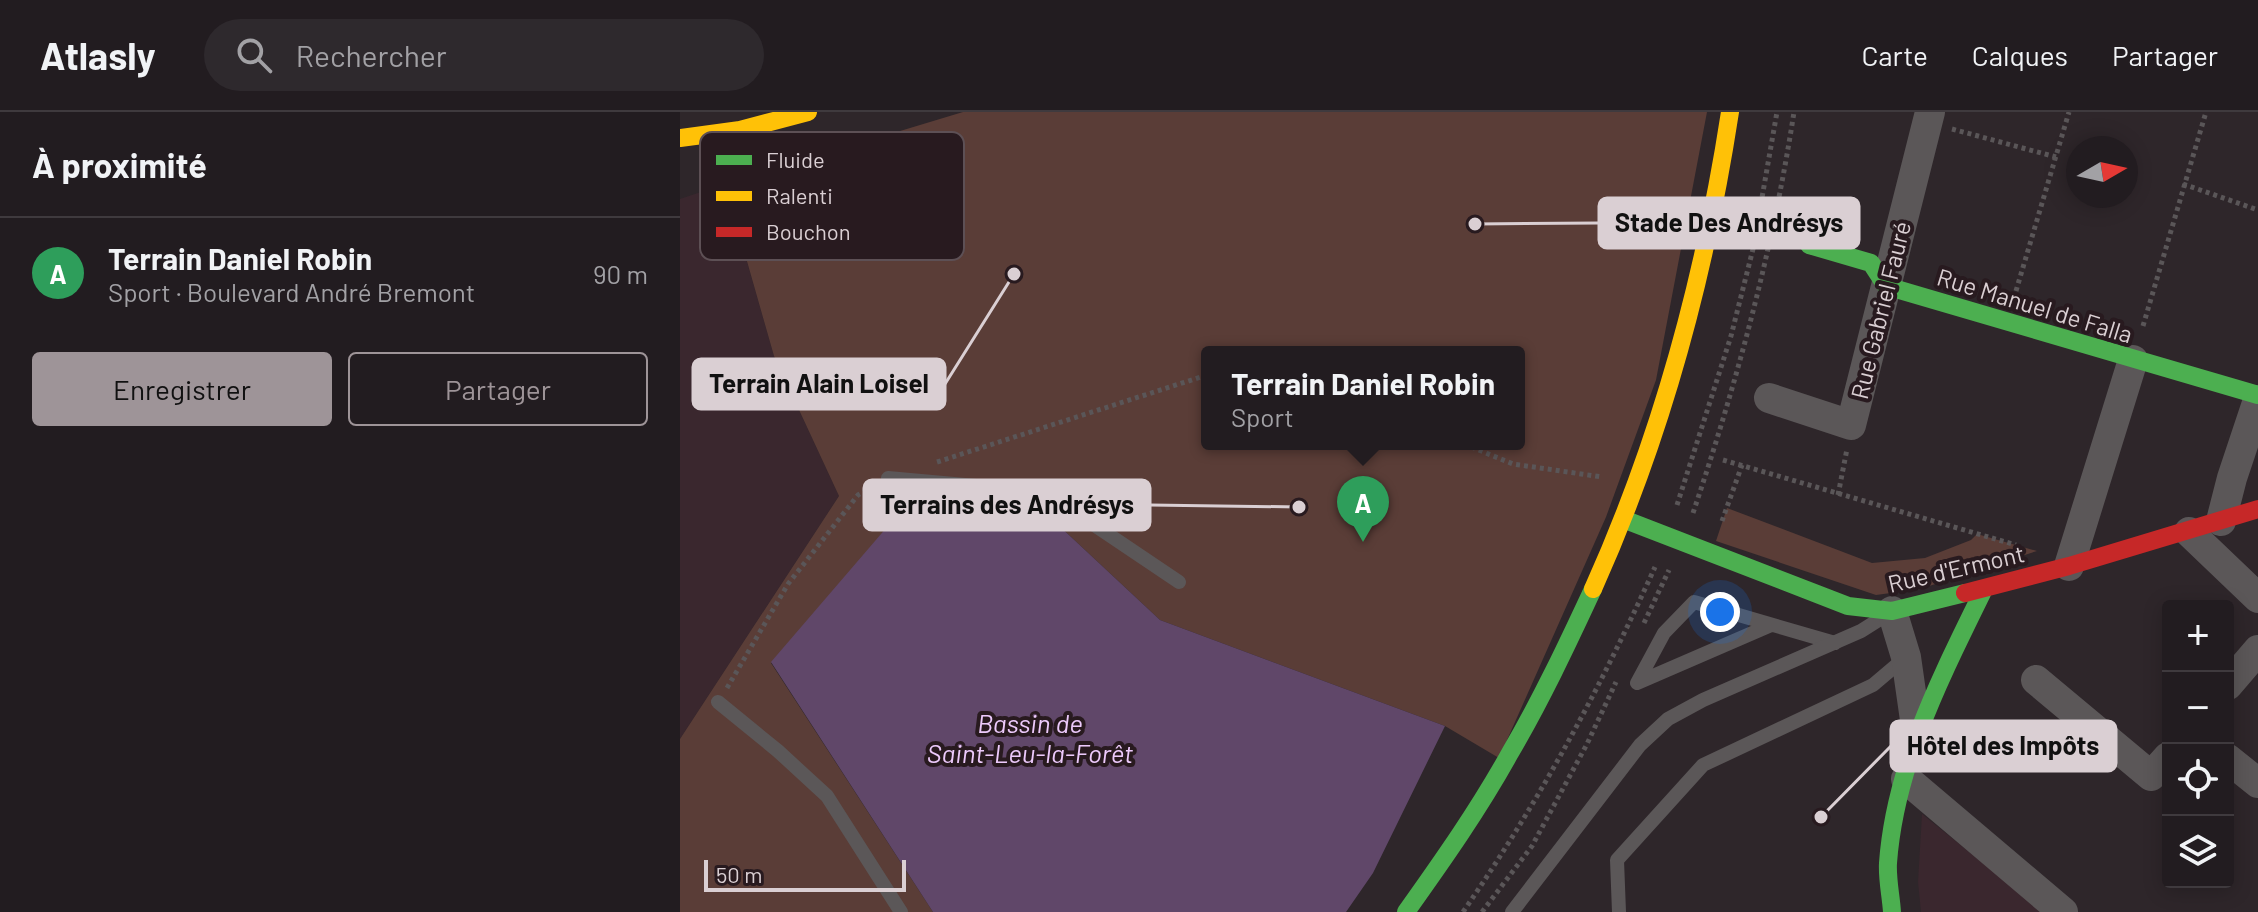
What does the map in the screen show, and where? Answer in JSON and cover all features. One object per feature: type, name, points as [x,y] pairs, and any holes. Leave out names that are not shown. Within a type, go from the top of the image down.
[{"type":"main road","points":[[725,132],[808,112]]},
{"type":"main road","points":[[1406,912],[1480,803],[1529,719],[1623,519],[1689,316],[1712,221],[1730,112]]},
{"type":"main road","points":[[680,138],[700,135]]},
{"type":"main road","name":"Rue Manuel de Falla","points":[[1809,245],[1871,263],[1886,286],[2008,320],[2258,398]]},
{"type":"main road","name":"Rue d'Ermont","points":[[1623,519],[1848,606],[1892,611],[2069,566],[2258,509]]},
{"type":"main road","points":[[1892,912],[1888,865],[1894,821],[1917,736],[1984,589]]},
{"type":"street","name":"Rue Gabriel Fauré","points":[[1769,398],[1851,425],[1929,117]]},
{"type":"street","points":[[2069,566],[2133,360]]},
{"type":"street","points":[[2221,521],[2258,398]]},
{"type":"street","points":[[2189,532],[2258,598]]},
{"type":"street","points":[[1928,603],[1955,650]]},
{"type":"street","points":[[1892,611],[1906,657],[1917,736]]},
{"type":"street","points":[[2234,678],[2258,650]]},
{"type":"street","points":[[2036,680],[2160,766]]},
{"type":"street","points":[[2234,764],[2258,783]]},
{"type":"street","points":[[1906,779],[2063,912]]},
{"type":"lane","points":[[888,478],[1066,494],[1072,510],[1179,582]]},
{"type":"lane","points":[[1771,625],[1637,683],[1664,633],[1694,602],[1835,643]]},
{"type":"lane","points":[[1512,912],[1640,745],[1668,719],[1703,700],[1861,631],[1892,611]]},
{"type":"lane","points":[[1619,912],[1617,860],[1703,765],[1873,685],[1906,657]]},
{"type":"lane","points":[[718,702],[827,796],[901,912]]},
{"type":"path","points":[[1463,912],[1566,750],[1675,539],[1753,249],[1777,112]]},
{"type":"path","points":[[1644,624],[1743,354],[1773,234],[1794,112]]},
{"type":"path","points":[[2008,320],[2069,112]]},
{"type":"path","points":[[2133,360],[2206,112]]},
{"type":"path","points":[[1929,117],[2056,157]]},
{"type":"path","points":[[2183,184],[2258,210]]},
{"type":"path","points":[[1838,495],[1851,425]]},
{"type":"path","points":[[1479,450],[1513,464],[1594,475],[1634,488]]},
{"type":"path","points":[[1723,460],[2022,546]]},
{"type":"path","points":[[1711,553],[1742,465]]},
{"type":"path","points":[[1482,912],[1532,846],[1587,744],[1618,678]]},
{"type":"shaded area","points":[[963,112],[1707,112],[1656,380],[1606,517],[1499,758],[1445,726],[1160,620],[1054,521],[771,663],[933,912],[680,912],[680,739],[839,496],[774,356],[747,260],[964,260],[964,132],[897,132]]},
{"type":"shaded area","points":[[700,192],[700,260],[747,260],[774,356],[839,496],[680,739],[680,199]]},
{"type":"shaded area","points":[[1727,508],[1872,563],[1925,558],[1971,540],[1977,534],[2037,551],[1920,589],[1876,595],[1716,541]]},
{"type":"shaded area","points":[[1922,814],[2044,912],[1921,912],[1918,882]]},
{"type":"water","name":"Bassin de Saint-Leu-la-Forêt","points":[[918,491],[1054,521],[1160,620],[1445,726],[1373,873],[1346,912],[933,912],[771,662]]},
{"type":"traffic: fast","points":[[1809,245],[1871,263],[1886,286],[2258,395]]},
{"type":"traffic: fast","points":[[1623,519],[1848,606],[1892,611],[1965,593]]},
{"type":"traffic: fast","points":[[1406,912],[1498,774],[1543,693],[1593,589]]},
{"type":"traffic: fast","points":[[1892,912],[1888,863],[1900,791],[1910,756],[1937,688],[1984,589]]},
{"type":"traffic: slow","points":[[725,132],[808,112]]},
{"type":"traffic: slow","points":[[1593,589],[1640,474],[1678,355],[1708,234],[1730,112]]},
{"type":"traffic: slow","points":[[680,138],[700,135]]},
{"type":"traffic: jam","points":[[1965,593],[2069,566],[2258,509]]},
{"type":"place","name":"Stade Des Andrésys","points":[[1475,224]]},
{"type":"place","name":"Terrain Alain Loisel","points":[[1014,274]]},
{"type":"place","name":"Terrains des Andrésys","points":[[1299,507]]},
{"type":"place","name":"Terrain Daniel Robin","points":[[1363,542]]},
{"type":"place","name":"Hôtel des Impôts","points":[[1821,817]]}]
